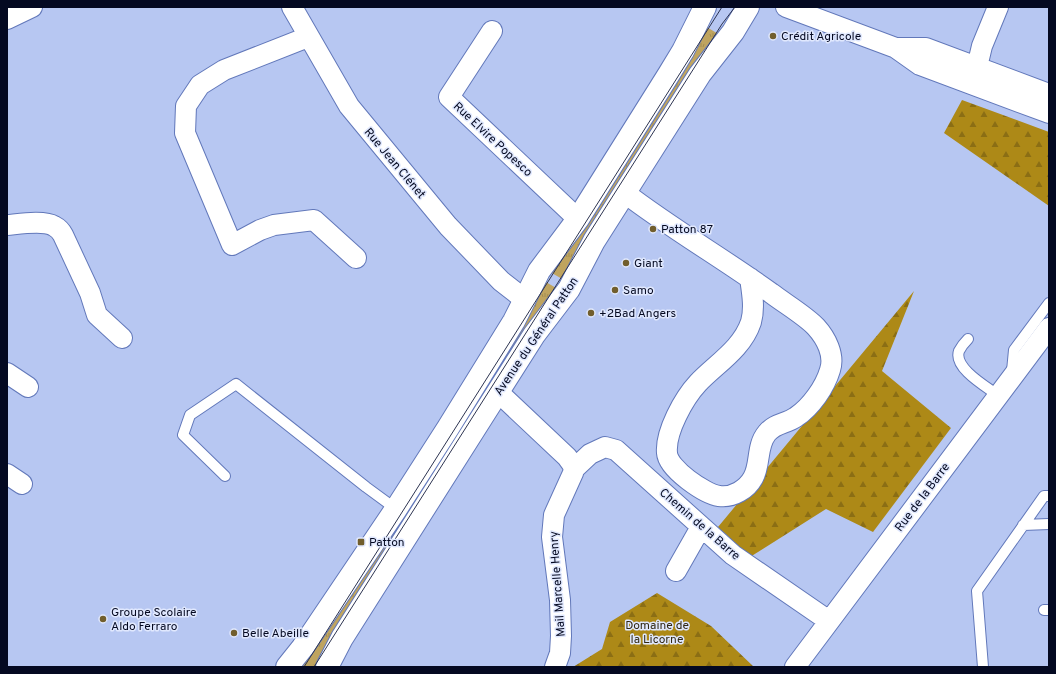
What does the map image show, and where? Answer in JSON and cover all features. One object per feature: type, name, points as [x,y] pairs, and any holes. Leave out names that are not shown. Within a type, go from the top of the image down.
[{"type":"street","points":[[7,19],[32,7]]},
{"type":"street","name":"Rue Jean Clénet","points":[[292,7],[349,106],[390,158],[448,226],[501,281],[524,299]]},
{"type":"street","name":"Avenue du Général Patton","points":[[287,667],[303,647],[396,509],[448,428],[514,321],[539,271],[578,219],[669,74],[705,7]]},
{"type":"street","name":"Avenue du Général Patton","points":[[327,667],[342,638],[534,335],[569,289],[594,241],[700,74],[733,32],[748,7]]},
{"type":"street","points":[[786,7],[896,48],[920,65],[1049,94]]},
{"type":"street","points":[[974,76],[982,46],[998,7]]},
{"type":"street","name":"Rue Elvire Popesco","points":[[492,31],[448,96],[578,219]]},
{"type":"street","points":[[308,37],[224,70],[200,85],[186,106],[185,133],[232,244],[260,230],[274,225],[314,220],[356,258]]},
{"type":"street","points":[[974,76],[1049,113]]},
{"type":"street","points":[[625,193],[750,278],[815,325],[827,342],[832,355],[831,369],[822,388],[807,408],[795,418],[776,424],[765,435],[760,448],[756,471],[751,482],[735,494],[718,496],[709,493],[692,482],[671,464],[667,453],[668,438],[686,400],[697,384],[725,359],[746,332],[751,322],[753,309],[750,278]]},
{"type":"street","points":[[7,225],[44,223],[59,229],[90,293],[97,315],[122,338]]},
{"type":"street","name":"Rue de la Barre","points":[[795,667],[1049,328]]},
{"type":"street","points":[[7,373],[28,387]]},
{"type":"street","points":[[498,392],[567,457],[574,469]]},
{"type":"street","name":"Chemin de la Barre","points":[[574,469],[590,454],[605,447],[616,450],[733,554],[829,621]]},
{"type":"street","name":"Mail Marcelle Henry","points":[[555,667],[560,653],[561,636],[560,600],[552,537],[553,523],[558,504],[574,469]]},
{"type":"street","points":[[676,571],[701,527]]},
{"type":"lane","points":[[1012,378],[1014,350],[1049,303]]},
{"type":"lane","points":[[968,338],[959,350],[958,357],[963,368],[999,396]]},
{"type":"lane","points":[[225,476],[183,435],[190,415],[236,384],[396,509]]},
{"type":"lane","points":[[984,667],[977,591],[1044,496],[1049,496]]},
{"type":"lane","points":[[1023,525],[1049,524]]},
{"type":"green space","points":[[705,26],[720,35],[564,280],[550,272]]},
{"type":"green space","points":[[962,100],[1049,132],[1049,206],[944,133]]},
{"type":"green space","points":[[544,281],[558,289],[318,667],[299,667]]},
{"type":"green space","points":[[914,291],[882,371],[951,428],[873,532],[826,509],[750,557],[718,527]]},
{"type":"green space","name":"Domaine de la Licorne","points":[[657,593],[711,626],[754,667],[573,667],[602,649],[610,622]]},
{"type":"tram line","points":[[304,667],[722,7]]},
{"type":"tram line","points":[[314,667],[722,24],[735,7]]},
{"type":"place","name":"Crédit Agricole","points":[[773,36]]},
{"type":"place","name":"Patton 87","points":[[653,229]]},
{"type":"place","name":"Giant","points":[[626,263]]},
{"type":"place","name":"Samo","points":[[615,290]]},
{"type":"place","name":"+2Bad Angers","points":[[591,313]]},
{"type":"place","name":"Patton","points":[[361,542]]},
{"type":"place","name":"Groupe Scolaire Aldo Ferraro","points":[[103,619]]},
{"type":"place","name":"Belle Abeille","points":[[234,633]]}]
